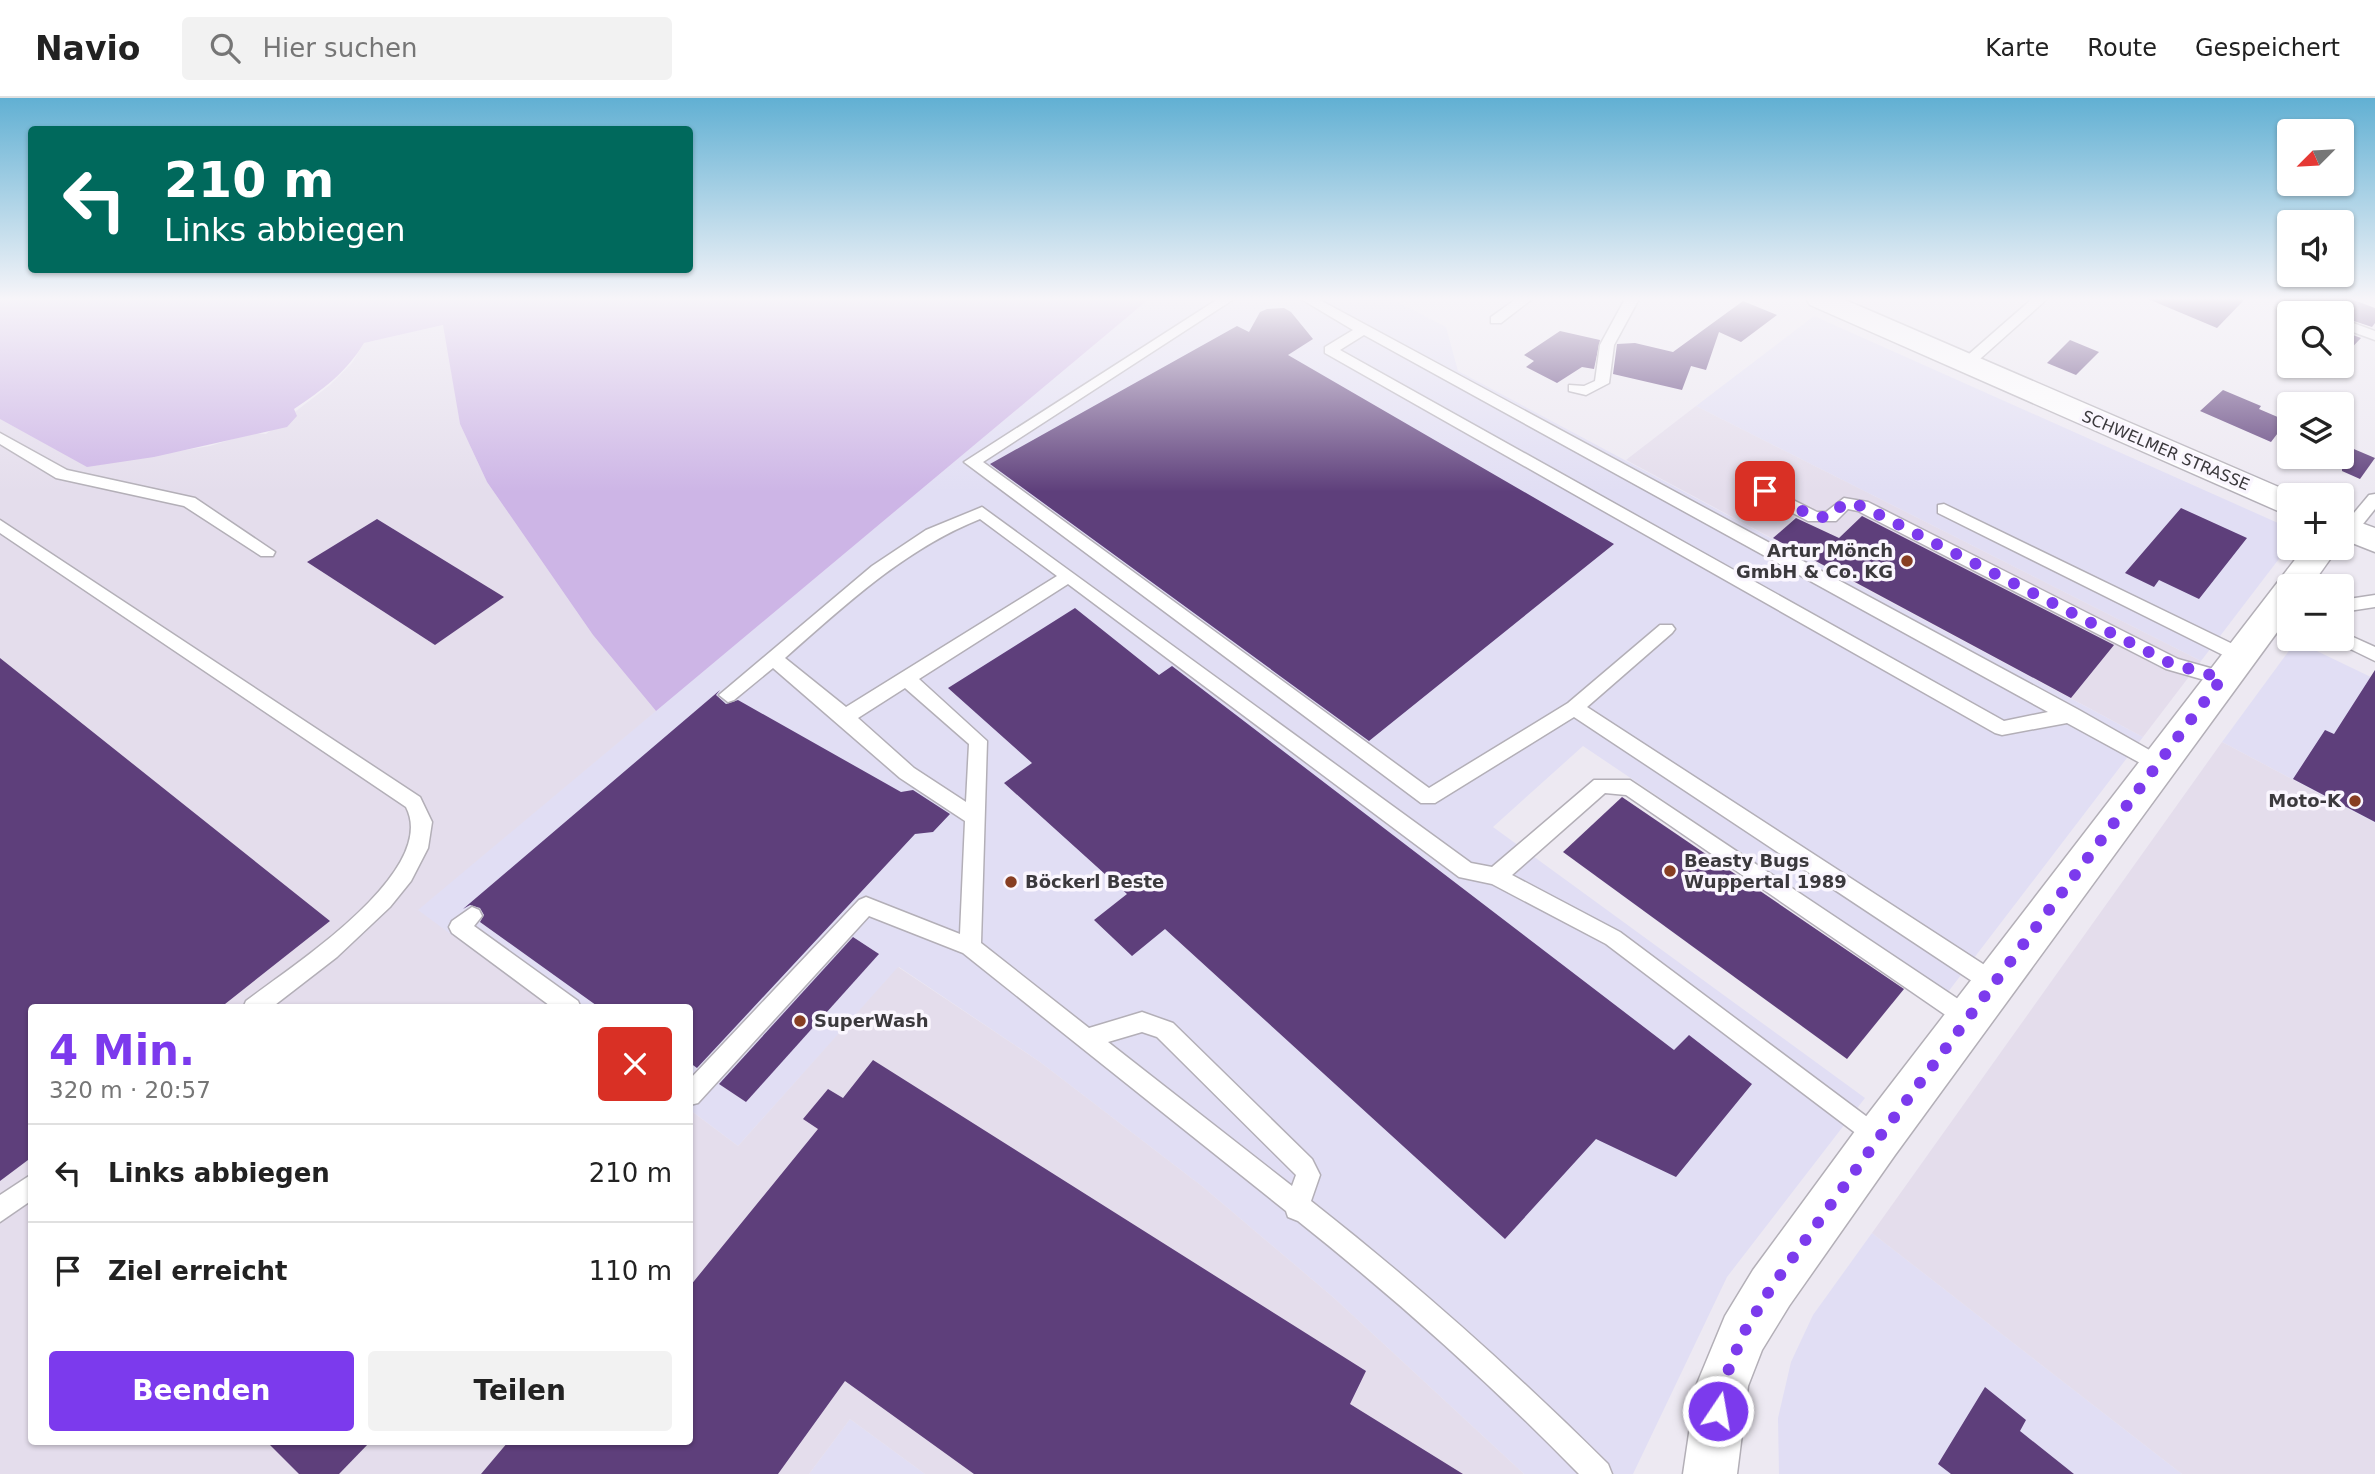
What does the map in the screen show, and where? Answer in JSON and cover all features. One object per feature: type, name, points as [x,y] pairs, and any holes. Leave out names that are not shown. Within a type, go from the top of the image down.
[{"type":"street","name":"SCHWELMER STRASSE","points":[[1966,363],[2277,499]]},
{"type":"street","points":[[2311,574],[2324,560]]},
{"type":"street","points":[[1710,1474],[1722,1386],[1743,1334],[1771,1288],[1878,1139],[2160,765],[2230,667],[2277,612]]},
{"type":"lane","points":[[1127,363],[972,462],[1428,798],[1574,708],[1666,629]]},
{"type":"lane","points":[[1354,363],[2002,729],[2072,715]]},
{"type":"lane","points":[[1427,363],[2160,765]]},
{"type":"lane","points":[[1573,388],[1586,390],[1602,383],[1605,363]]},
{"type":"lane","points":[[0,438],[62,474],[189,502],[267,552]]},
{"type":"lane","points":[[1765,491],[1814,517],[1830,517],[1844,503],[1862,506],[2172,664],[2230,667]]},
{"type":"lane","points":[[2354,527],[2375,499]]},
{"type":"lane","points":[[1944,509],[2230,667]]},
{"type":"lane","points":[[728,695],[775,659],[827,609],[881,569],[933,533],[982,512],[1466,870],[1496,876],[1613,939],[1878,1139]]},
{"type":"lane","points":[[0,525],[413,802],[422,821],[413,863],[373,913],[259,1004]]},
{"type":"lane","points":[[845,717],[1069,576]]},
{"type":"lane","points":[[2354,604],[2375,601]]},
{"type":"lane","points":[[2354,640],[2375,641]]},
{"type":"lane","points":[[2354,644],[2375,655]]},
{"type":"lane","points":[[775,659],[907,773],[974,817]]},
{"type":"lane","points":[[907,679],[978,741],[970,947]]},
{"type":"lane","points":[[1574,708],[1995,985]]},
{"type":"lane","points":[[1496,876],[1601,785],[1630,788],[1968,1018]]},
{"type":"lane","points":[[693,1092],[866,906],[970,947],[1297,1209],[1396,1284],[1506,1381],[1598,1474]]},
{"type":"lane","points":[[472,916],[459,927],[565,1004]]},
{"type":"lane","points":[[1085,1039],[1142,1022],[1165,1030],[1304,1167],[1308,1175],[1297,1209]]},
{"type":"lane","points":[[0,1210],[28,1188]]},
{"type":"shaded area","points":[[0,363],[349,363],[324,388],[294,409],[297,416],[287,427],[154,457],[87,467],[0,419]]},
{"type":"shaded area","points":[[352,363],[450,363],[460,424],[487,482],[593,635],[656,711],[418,910],[546,1004],[28,1004],[28,1445],[693,1445],[693,1112],[738,1146],[898,967],[1040,1062],[1203,1187],[1334,1298],[1524,1474],[925,1474],[850,1419],[809,1474],[0,1474],[0,419],[87,466],[210,446],[252,433],[266,434],[330,385]]},
{"type":"shaded area","points":[[450,363],[1072,363],[656,711],[593,635],[487,482],[460,424]]},
{"type":"shaded area","points":[[1072,363],[1456,363],[1458,371],[2143,737],[1948,992],[1583,746],[1493,827],[1865,1098],[1727,1277],[1633,1474],[1524,1474],[1334,1298],[1203,1187],[1040,1062],[899,967],[738,1146],[693,1112],[693,1004],[545,1004],[417,910]]},
{"type":"shaded area","points":[[1752,363],[1920,363],[2277,523],[2278,560],[2201,661],[1696,406]]},
{"type":"shaded area","name":"Artur Mönch GmbH & Co. KG","points":[[1696,406],[2201,661],[2143,737],[1626,460]]},
{"type":"shaded area","points":[[2289,651],[2317,651],[2375,679],[2375,823],[2222,742]]},
{"type":"shaded area","points":[[2222,742],[2375,823],[2375,1474],[2182,1474],[1872,1233]]},
{"type":"shaded area","points":[[1872,1233],[2182,1474],[1779,1474],[1778,1418],[1791,1362],[1813,1315]]},
{"type":"shaded area","points":[[850,1419],[925,1474],[809,1474]]},
{"type":"building","points":[[1170,363],[1302,363],[1614,544],[1369,741],[990,464]]},
{"type":"building","points":[[1531,363],[1595,363],[1594,369],[1582,367],[1557,383],[1526,367]]},
{"type":"building","points":[[1614,363],[1708,363],[1706,370],[1691,366],[1682,390],[1613,374]]},
{"type":"building","points":[[2048,363],[2088,363],[2076,375]]},
{"type":"building","points":[[2223,390],[2261,406],[2259,409],[2277,417],[2277,434],[2271,442],[2200,411]]},
{"type":"building","points":[[2354,449],[2375,458],[2360,479],[2342,471],[2354,469]]},
{"type":"building","points":[[2181,508],[2247,538],[2199,599],[2159,580],[2154,587],[2125,573]]},
{"type":"building","points":[[1862,516],[2114,645],[2071,698],[1773,538],[1796,518],[1839,538]]},
{"type":"building","points":[[377,519],[504,597],[435,645],[307,562]]},
{"type":"building","points":[[1075,608],[1159,675],[1172,666],[1674,1050],[1689,1035],[1752,1084],[1676,1177],[1596,1139],[1505,1239],[1165,929],[1132,956],[1094,920],[1127,894],[1004,783],[1032,763],[948,688]]},
{"type":"building","points":[[0,658],[330,921],[225,1004],[28,1004],[28,1160],[0,1181]]},
{"type":"building","points":[[2375,670],[2375,822],[2293,779],[2325,730],[2334,734]]},
{"type":"building","points":[[720,690],[716,695],[726,704],[738,700],[901,792],[913,790],[950,814],[933,832],[915,834],[697,1068],[693,1065],[693,1004],[594,1004],[480,922],[484,915],[480,908],[470,905],[463,909]]},
{"type":"building","points":[[1622,797],[1904,989],[1847,1059],[1563,852]]},
{"type":"building","name":"SuperWash","points":[[853,937],[879,954],[746,1102],[719,1084]]},
{"type":"building","points":[[873,1060],[1366,1371],[1350,1404],[1463,1474],[974,1474],[845,1381],[778,1474],[481,1474],[505,1445],[693,1445],[693,1282],[818,1129],[803,1119],[828,1089],[843,1098]]},
{"type":"building","points":[[1985,1387],[2026,1420],[2020,1431],[2074,1474],[1951,1474],[1938,1464]]},
{"type":"building","points":[[270,1445],[367,1445],[339,1474],[299,1474]]},
{"type":"place","name":"Artur Mönch GmbH & Co. KG","points":[[1907,561]]},
{"type":"place","name":"Moto-K","points":[[2355,801]]},
{"type":"place","name":"Beasty Bugs Wuppertal 1989","points":[[1670,871]]},
{"type":"place","name":"Böckerl Beste","points":[[1011,882]]},
{"type":"place","name":"SuperWash","points":[[800,1021]]},
{"type":"route","points":[[1718,1411],[1722,1386],[1743,1334],[1771,1288],[1878,1139],[2160,765],[2222,678],[2172,664],[1862,506],[1844,503],[1830,517],[1814,517],[1765,491]]}]
